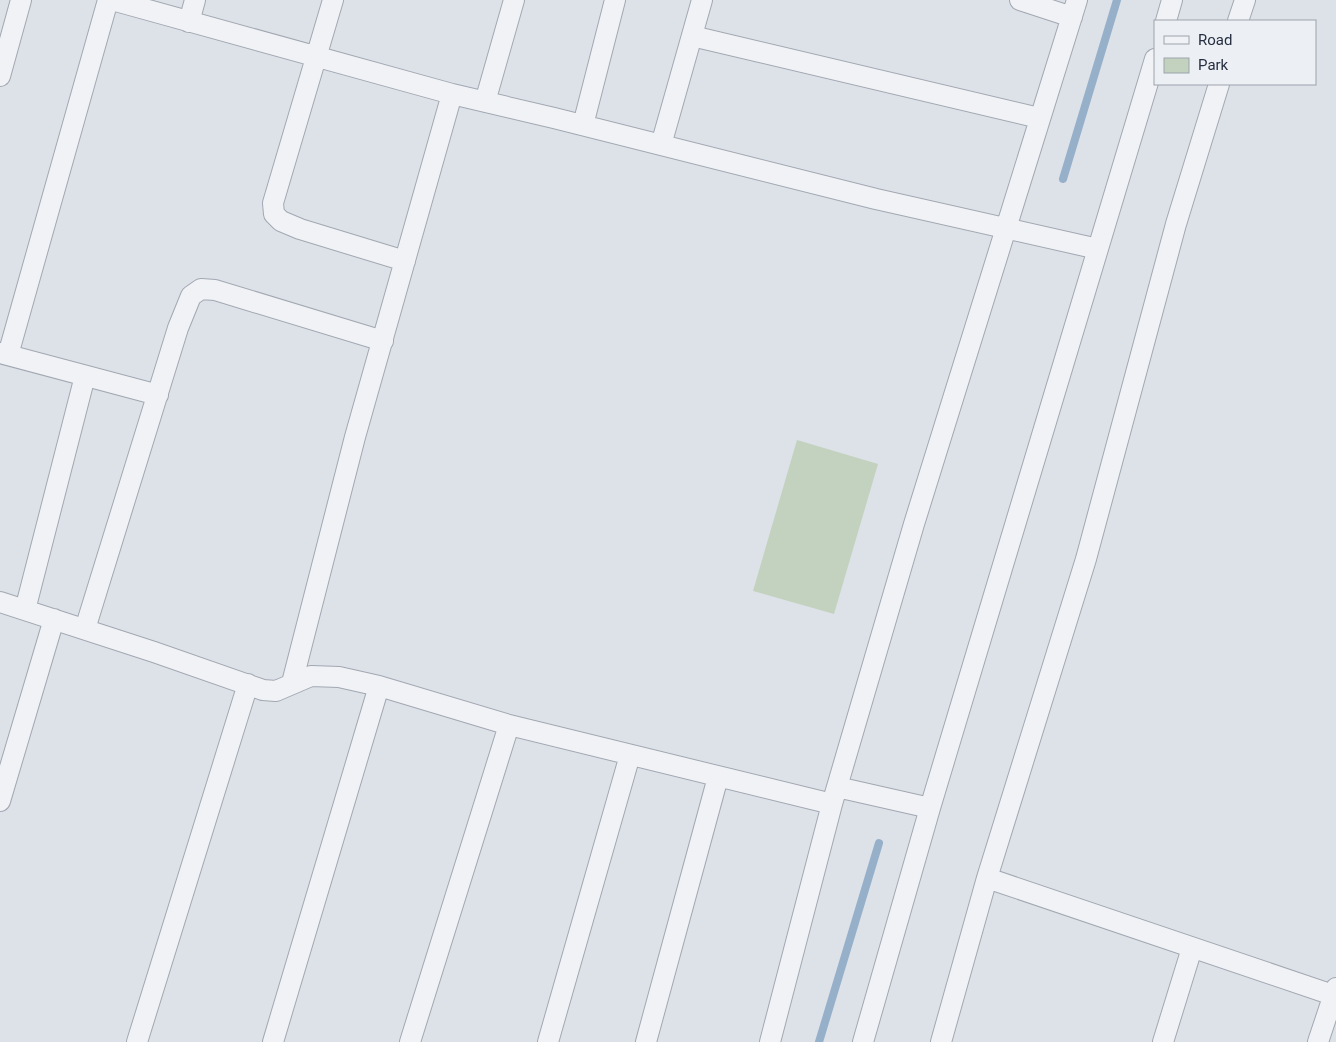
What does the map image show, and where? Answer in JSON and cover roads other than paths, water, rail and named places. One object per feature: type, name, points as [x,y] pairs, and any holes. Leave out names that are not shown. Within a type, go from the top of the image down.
[{"type":"street","points":[[0,76],[21,0]]},
{"type":"street","points":[[158,395],[4,354],[110,0],[452,94],[876,199],[1098,249]]},
{"type":"street","points":[[189,22],[195,0]]},
{"type":"street","points":[[333,0],[273,203],[274,214],[281,221],[300,229],[405,261]]},
{"type":"street","points":[[485,102],[514,0]]},
{"type":"street","points":[[583,125],[615,0]]},
{"type":"street","points":[[661,145],[702,0]]},
{"type":"street","points":[[770,1042],[914,524],[1074,8],[1020,0]]},
{"type":"street","points":[[1166,20],[1172,0]]},
{"type":"street","points":[[1238,20],[1245,0]]},
{"type":"street","points":[[692,36],[1039,118]]},
{"type":"street","points":[[863,1042],[921,807],[1098,249],[1154,62]]},
{"type":"street","points":[[941,1042],[987,878],[1086,559],[1176,224],[1219,85]]},
{"type":"street","points":[[292,684],[355,437],[452,94]]},
{"type":"street","points":[[85,629],[178,328],[191,296],[201,289],[215,290],[383,341]]},
{"type":"street","points":[[25,610],[85,376]]},
{"type":"street","points":[[0,602],[263,690],[276,691],[311,676],[339,677],[380,686],[509,725],[718,777],[921,807]]},
{"type":"street","points":[[0,801],[54,619]]},
{"type":"street","points":[[137,1042],[248,684]]},
{"type":"street","points":[[273,1042],[380,686]]},
{"type":"street","points":[[410,1042],[509,725]]},
{"type":"street","points":[[548,1042],[630,755]]},
{"type":"street","points":[[646,1042],[718,777]]},
{"type":"street","points":[[987,878],[1192,948],[1334,1001],[1318,1042]]},
{"type":"street","points":[[1163,1042],[1192,948]]},
{"type":"waterway","points":[[1063,179],[1117,0]]},
{"type":"waterway","points":[[819,1042],[879,843]]}]
